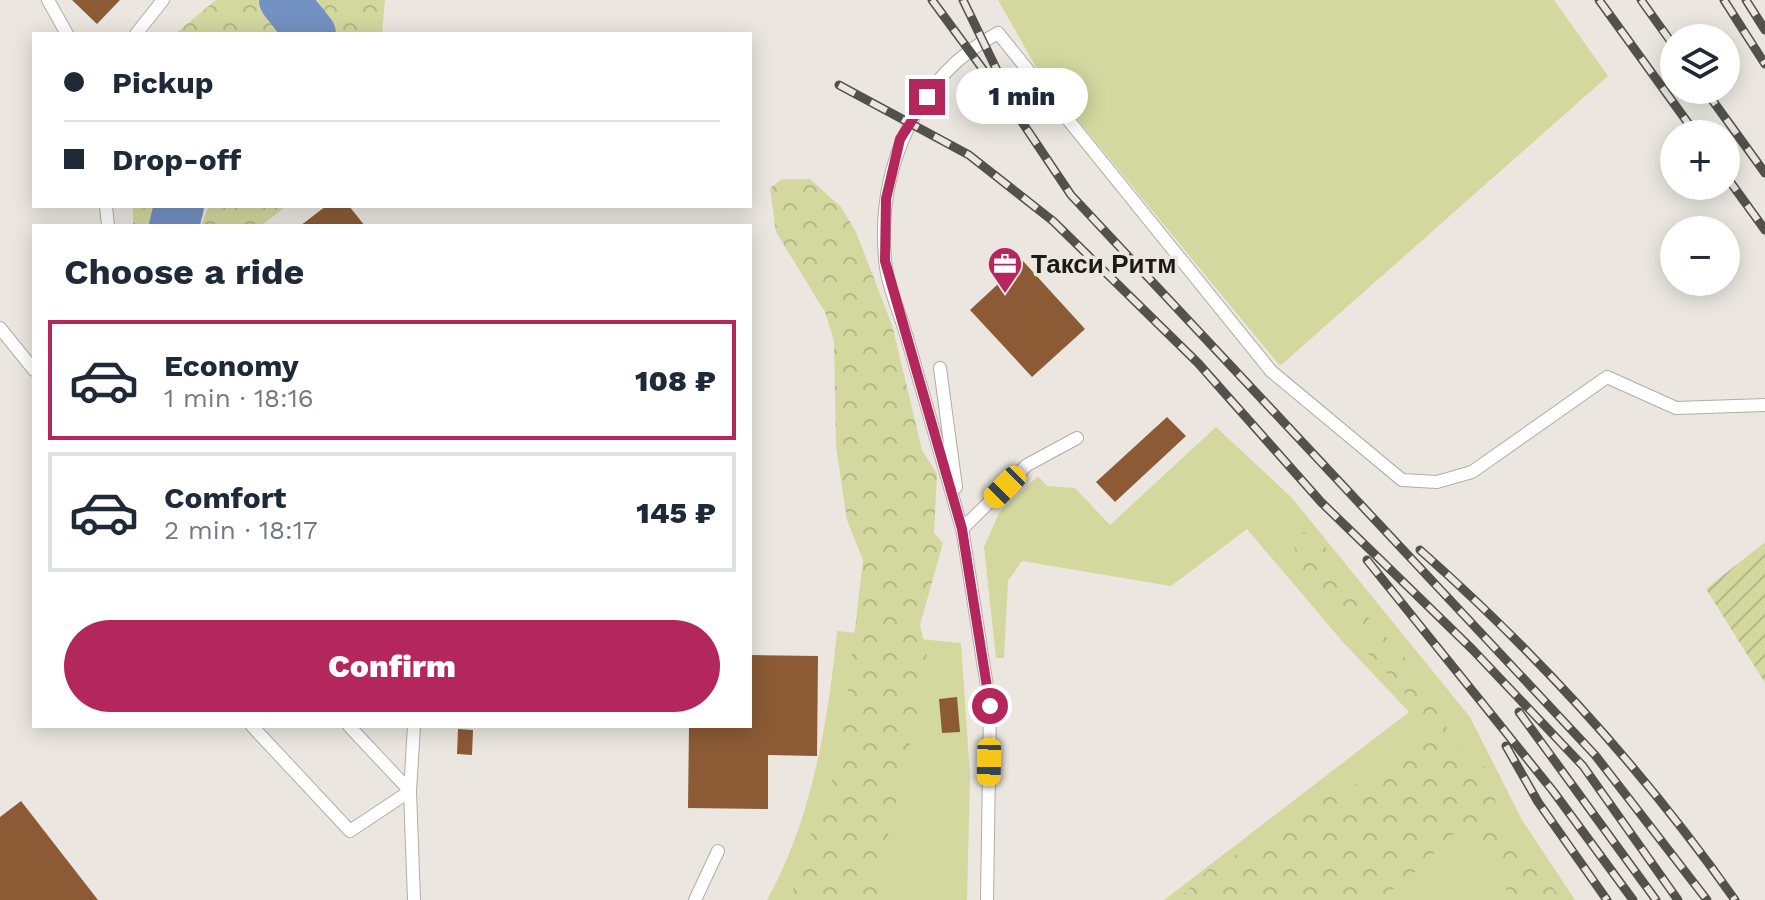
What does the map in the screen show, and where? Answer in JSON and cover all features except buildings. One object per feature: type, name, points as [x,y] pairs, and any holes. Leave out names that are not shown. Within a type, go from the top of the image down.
[{"type":"lane","points":[[48,0],[66,32]]},
{"type":"lane","points":[[138,32],[163,0]]},
{"type":"lane","points":[[962,529],[885,261],[886,199],[900,139],[909,123],[945,71],[998,33],[1271,371],[1402,480],[1437,482],[1472,472],[1607,377],[1676,408],[1765,405]]},
{"type":"lane","points":[[0,328],[32,368]]},
{"type":"lane","points":[[940,368],[990,706],[987,900]]},
{"type":"lane","points":[[962,529],[1027,465],[1077,438]]},
{"type":"lane","points":[[254,728],[350,831],[410,791]]},
{"type":"lane","points":[[351,728],[410,791]]},
{"type":"lane","points":[[414,728],[410,791],[414,900]]},
{"type":"lane","points":[[695,900],[718,851]]},
{"type":"green space","points":[[216,0],[264,0],[264,9],[287,32],[177,32]]},
{"type":"green space","points":[[318,0],[385,0],[382,32],[330,32]]},
{"type":"green space","points":[[998,0],[1554,0],[1608,76],[1280,366],[1040,74]]},
{"type":"green space","points":[[782,179],[810,179],[841,207],[856,232],[892,325],[922,450],[937,474],[934,533],[943,543],[920,625],[927,654],[925,684],[889,830],[880,900],[790,900],[803,854],[840,759],[863,560],[847,520],[836,446],[834,341],[825,312],[776,232],[770,188]]},
{"type":"green space","points":[[133,208],[170,208],[158,224],[133,224]]},
{"type":"green space","points":[[208,208],[284,208],[264,224],[202,224]]},
{"type":"green space","points":[[1216,427],[1292,498],[1470,717],[1522,820],[1575,900],[1164,900],[1409,712],[1342,641],[1247,529],[1171,586],[1022,561],[1008,581],[1004,658],[996,658],[984,547],[999,513],[1038,476],[1047,486],[1075,488],[1110,525]]},
{"type":"green space","points":[[1296,528],[1321,541],[1354,589],[1366,615],[1419,673],[1453,740],[1485,768],[1505,833],[1563,900],[1507,900],[1508,893],[1481,840],[1469,829],[1455,832],[1412,875],[1379,900],[1177,900],[1209,869],[1286,829],[1301,804],[1375,776],[1410,753],[1420,739],[1418,715],[1407,697],[1366,651],[1336,606],[1305,585],[1293,542]]},
{"type":"green space","points":[[1765,542],[1765,683],[1706,589]]},
{"type":"green space","points":[[837,631],[961,643],[970,776],[967,900],[767,900],[796,837],[816,770]]},
{"type":"waterway","points":[[284,0],[309,32]]},
{"type":"waterway","points":[[174,224],[178,208]]},
{"type":"railway","points":[[932,0],[996,87]]},
{"type":"railway","points":[[963,0],[1022,122],[1071,195],[1595,755],[1707,900]]},
{"type":"railway","points":[[1599,0],[1686,120]]},
{"type":"railway","points":[[1641,0],[1660,26]]},
{"type":"railway","points":[[1724,0],[1765,64]]},
{"type":"railway","points":[[1746,0],[1765,30]]},
{"type":"railway","points":[[839,85],[969,155],[1053,221],[1198,363],[1321,502],[1472,649],[1583,766],[1678,900]]},
{"type":"railway","points":[[1715,104],[1765,173]]},
{"type":"railway","points":[[1740,195],[1765,230]]},
{"type":"railway","points":[[1420,550],[1507,631],[1588,716],[1664,806],[1735,900]]},
{"type":"railway","points":[[1367,560],[1553,791],[1633,900]]},
{"type":"railway","points":[[1519,712],[1656,900]]},
{"type":"railway","points":[[1506,746],[1538,802],[1607,900]]},
{"type":"place","name":"Такси Ритм","points":[[1005,295]]},
{"type":"route","points":[[927,97],[900,139],[886,199],[885,261],[962,529],[990,706]]}]
